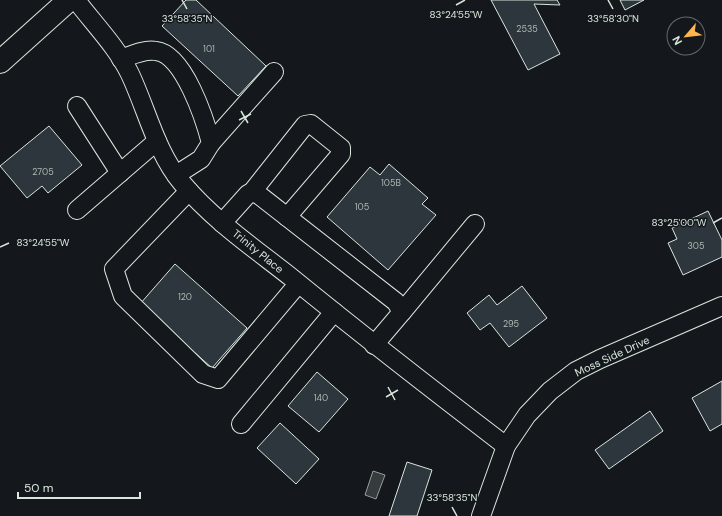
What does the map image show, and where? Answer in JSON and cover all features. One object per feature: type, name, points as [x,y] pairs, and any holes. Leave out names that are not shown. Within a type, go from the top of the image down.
[{"type":"highway","points":[[0,62],[69,0]]},
{"type":"street","name":"Trinity Place","points":[[76,0],[121,59],[138,92],[157,141],[176,175],[189,191],[222,223],[374,345],[506,446]]},
{"type":"street","points":[[121,59],[140,52],[158,51],[170,57],[180,68],[189,85],[207,126],[211,143]]},
{"type":"street","points":[[176,175],[201,159],[211,143],[274,72]]},
{"type":"street","points":[[77,106],[120,173]]},
{"type":"street","points":[[222,223],[248,194],[252,192],[305,125],[311,124],[341,148],[341,154],[287,217]]},
{"type":"street","points":[[78,210],[157,141]]},
{"type":"street","points":[[189,191],[114,269],[123,296],[204,374],[218,379],[298,284]]},
{"type":"street","points":[[252,192],[259,195],[396,302],[402,312]]},
{"type":"street","points":[[374,345],[475,224]]},
{"type":"street","name":"Moss Side Drive","points":[[481,516],[506,446],[527,415],[550,391],[576,371],[605,356],[722,306]]},
{"type":"street","points":[[241,424],[334,312]]},
{"type":"shaded area","points":[[373,471],[385,475],[376,499],[365,495]]},
{"type":"building","points":[[186,0],[196,0],[266,66],[238,96],[162,26]]},
{"type":"building","points":[[491,0],[557,0],[560,5],[534,4],[560,54],[528,70]]},
{"type":"building","points":[[620,0],[644,0],[625,10]]},
{"type":"building","points":[[49,126],[82,165],[48,193],[42,186],[27,198],[0,166]]},
{"type":"building","points":[[389,164],[428,198],[422,204],[436,215],[388,270],[327,217],[370,167],[380,175]]},
{"type":"building","points":[[708,211],[722,240],[722,257],[683,275],[668,243],[677,239],[672,228]]},
{"type":"building","points":[[175,264],[247,328],[212,368],[140,304]]},
{"type":"building","points":[[522,286],[547,318],[509,347],[490,323],[480,330],[467,313],[489,295],[497,305]]},
{"type":"building","points":[[317,372],[348,399],[319,432],[288,406]]},
{"type":"building","points":[[722,381],[722,424],[710,431],[692,398]]},
{"type":"building","points":[[650,411],[663,431],[609,469],[595,450]]},
{"type":"building","points":[[280,423],[319,459],[296,484],[257,448]]},
{"type":"building","points":[[407,462],[432,470],[417,516],[389,516]]}]
